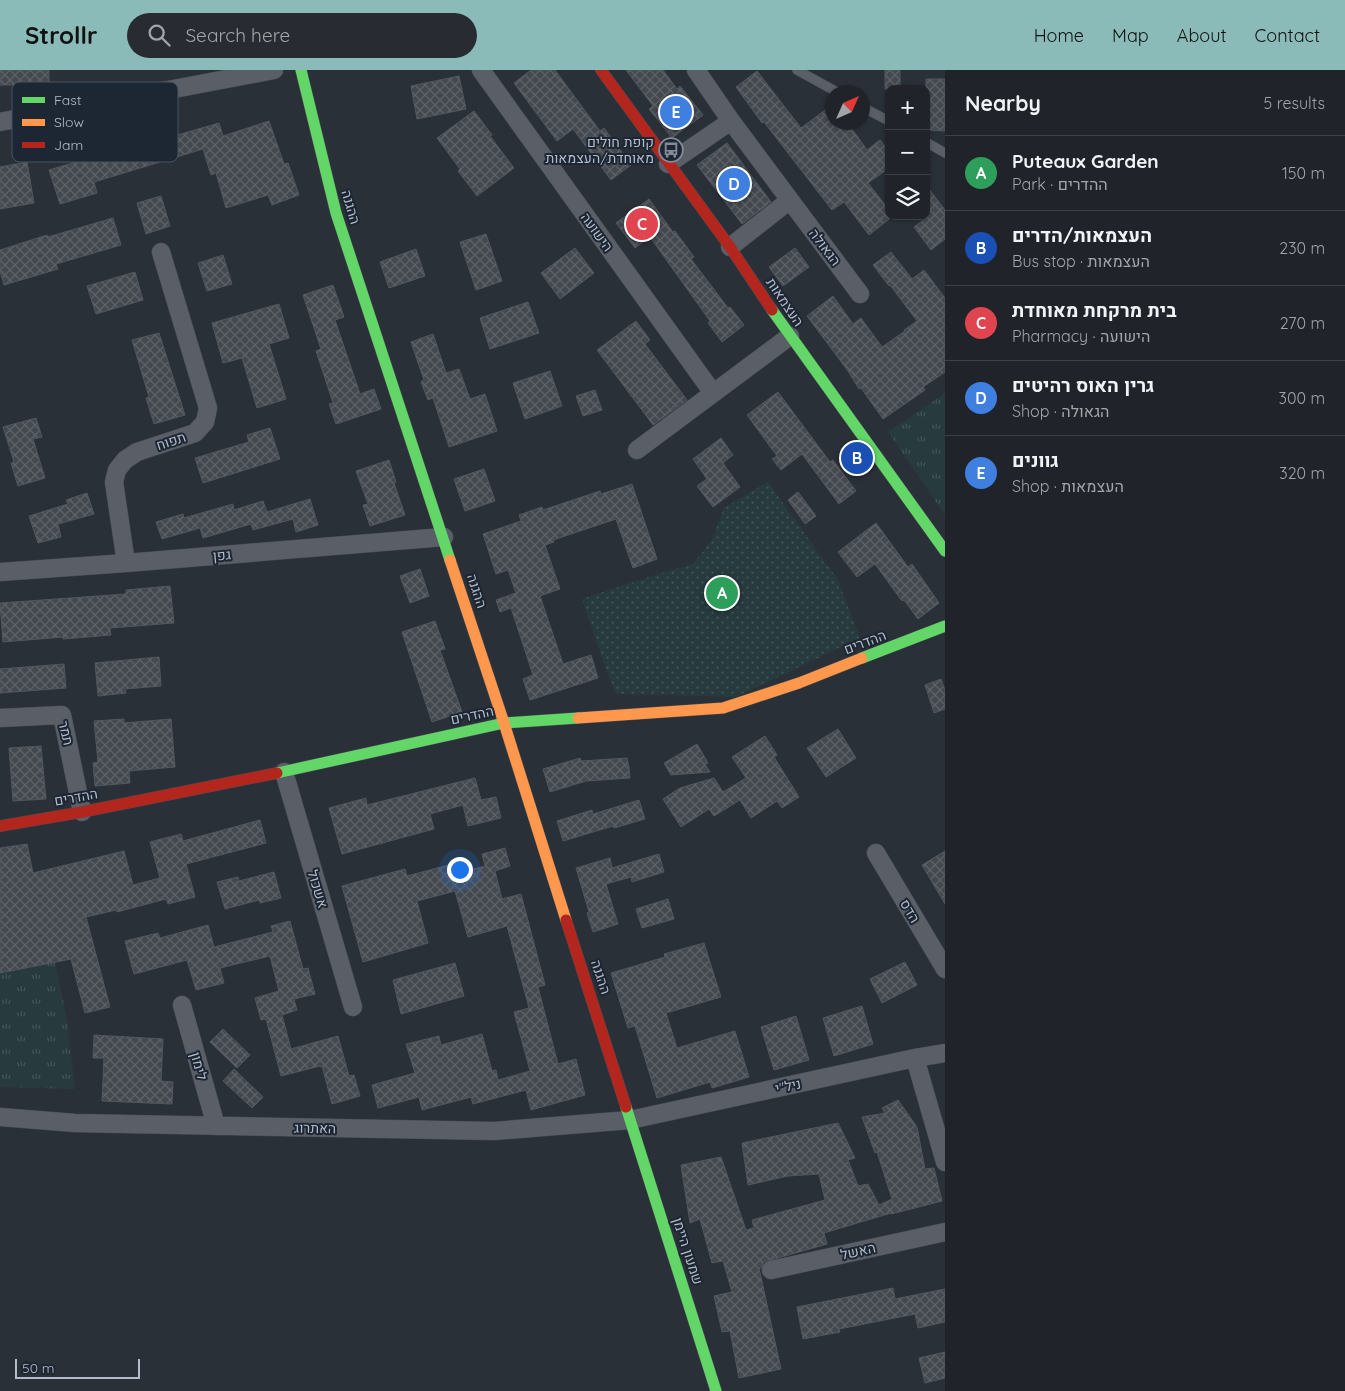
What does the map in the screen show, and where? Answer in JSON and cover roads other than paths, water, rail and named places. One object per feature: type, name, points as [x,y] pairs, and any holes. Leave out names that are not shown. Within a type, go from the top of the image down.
[{"type":"street","points":[[178,88],[274,70]]},
{"type":"street","name":"ההגנה","points":[[301,70],[336,213],[444,537],[630,1120]]},
{"type":"street","name":"הישועה","points":[[481,70],[713,393]]},
{"type":"street","name":"העצמאות","points":[[601,70],[730,247],[790,336],[945,551]]},
{"type":"street","name":"הגאולה","points":[[696,70],[731,121],[860,294]]},
{"type":"street","points":[[668,164],[731,121]]},
{"type":"street","points":[[730,247],[790,200]]},
{"type":"street","name":"תפוח","points":[[126,563],[114,482],[117,470],[125,460],[137,452],[195,433],[205,422],[208,408],[161,252]]},
{"type":"street","points":[[637,450],[790,336]]},
{"type":"street","name":"גפן","points":[[0,572],[444,537]]},
{"type":"street","name":"ההדרים","points":[[0,826],[82,812],[284,772],[504,723],[723,708],[807,680],[945,626]]},
{"type":"street","name":"תמר","points":[[0,718],[62,715],[82,812]]},
{"type":"street","name":"אשכול","points":[[284,772],[353,1007]]},
{"type":"street","name":"הדס","points":[[876,853],[945,970]]},
{"type":"street","name":"לימון","points":[[182,1005],[216,1126]]},
{"type":"street","name":"ניל\"י","points":[[630,1120],[945,1053]]},
{"type":"street","points":[[915,1058],[945,1162]]},
{"type":"street","name":"האתרוג","points":[[0,1118],[75,1123],[494,1131],[630,1120]]},
{"type":"street","name":"שמעון היימן","points":[[630,1120],[716,1391]]},
{"type":"street","name":"האשל","points":[[771,1270],[945,1232]]},
{"type":"lane","points":[[797,70],[825,85]]},
{"type":"lane","points":[[870,111],[885,119]]},
{"type":"lane","points":[[930,144],[945,153]]},
{"type":"place","name":"גוונים","points":[[676,112]]},
{"type":"place","name":"קופת חולים מאוחדת/העצמאות","points":[[671,150]]},
{"type":"place","name":"גרין האוס רהיטים","points":[[734,184]]},
{"type":"place","name":"בית מרקחת מאוחדת","points":[[642,224]]},
{"type":"place","name":"העצמאות/הדרים","points":[[857,458]]},
{"type":"place","name":"Puteaux Garden","points":[[722,593]]}]
